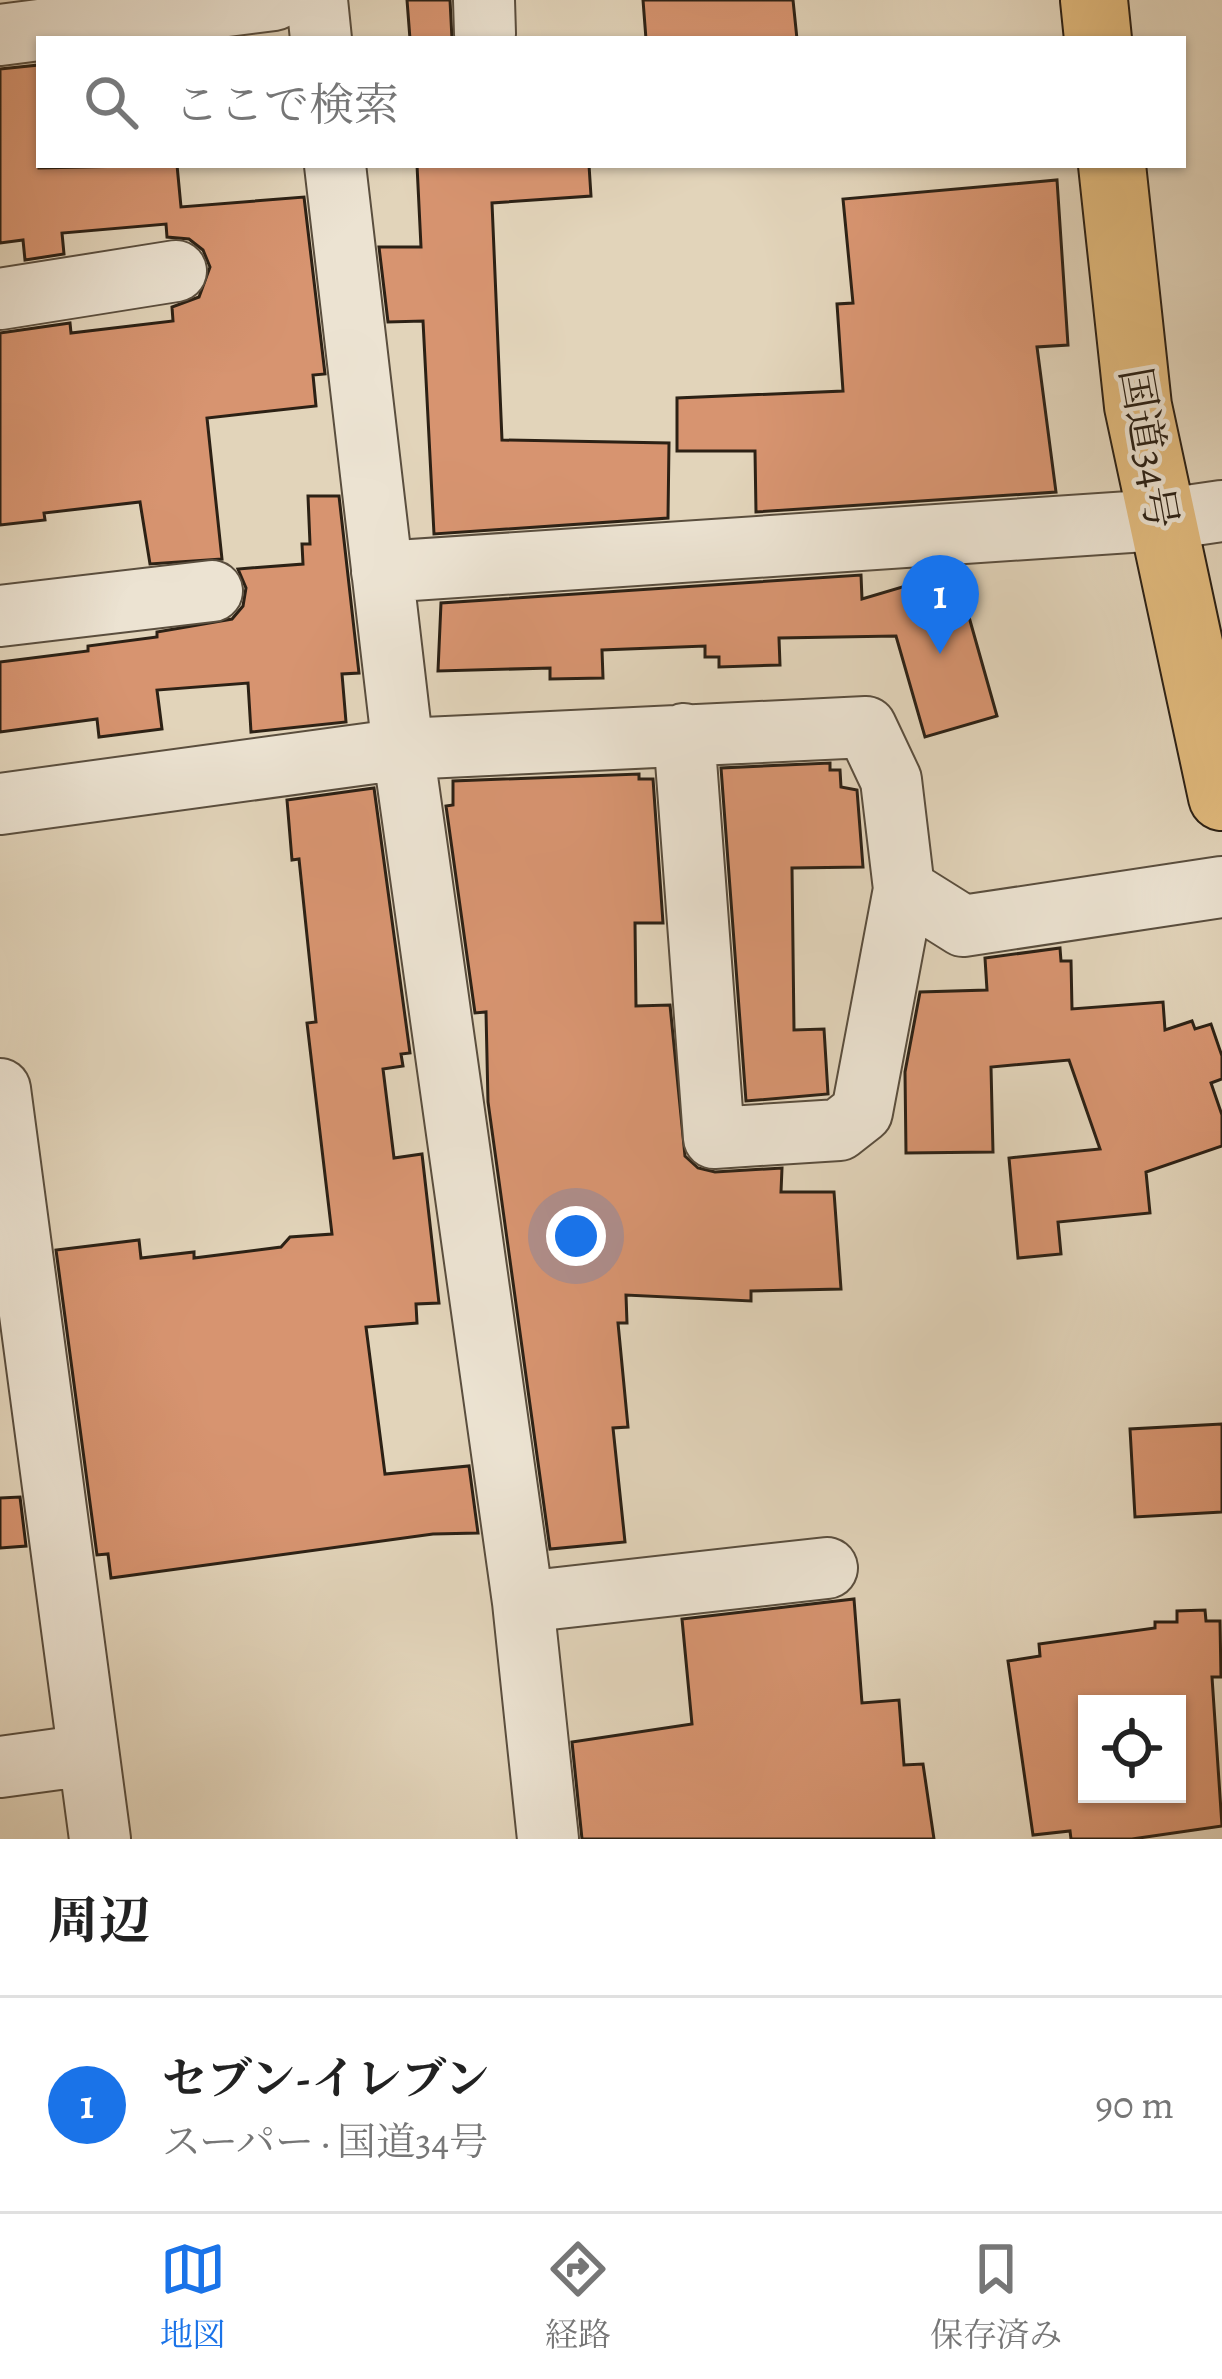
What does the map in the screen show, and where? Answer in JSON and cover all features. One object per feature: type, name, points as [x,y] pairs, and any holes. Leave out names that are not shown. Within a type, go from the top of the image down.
[{"type":"highway","points":[[1094,0],[1098,36]]},
{"type":"highway","name":"国道34号","points":[[1112,168],[1138,406],[1191,516],[1222,797]]},
{"type":"street","points":[[0,35],[274,0]]},
{"type":"street","points":[[317,0],[321,36]]},
{"type":"street","points":[[335,168],[403,749],[523,1602],[548,1839]]},
{"type":"street","points":[[0,299],[176,271]]},
{"type":"street","points":[[382,572],[1191,516]]},
{"type":"street","points":[[0,616],[212,591]]},
{"type":"street","points":[[0,804],[403,749],[684,734],[866,728],[891,780],[904,890],[862,1112],[839,1130],[714,1138],[684,734]]},
{"type":"street","points":[[904,890],[963,926],[1222,887]]},
{"type":"street","points":[[0,1089],[25,1475],[88,1756],[100,1839]]},
{"type":"street","points":[[523,1602],[827,1568]]},
{"type":"street","points":[[0,1767],[88,1756]]},
{"type":"building","points":[[407,0],[450,0],[452,36],[410,36]]},
{"type":"building","points":[[643,0],[793,0],[797,36],[646,36]]},
{"type":"building","points":[[36,65],[36,168],[177,168],[181,207],[304,197],[325,374],[313,375],[316,406],[207,418],[222,559],[150,564],[140,502],[44,513],[45,520],[0,525],[0,333],[70,323],[71,333],[173,321],[172,307],[199,297],[210,267],[203,250],[189,239],[167,237],[166,224],[62,233],[64,254],[25,260],[23,240],[0,243],[0,69]]},
{"type":"building","points":[[417,168],[589,168],[591,196],[492,203],[502,440],[669,443],[668,518],[434,534],[423,321],[388,322],[379,247],[421,247]]},
{"type":"building","points":[[1057,180],[1068,345],[1037,347],[1056,492],[756,512],[755,451],[677,451],[677,398],[843,391],[837,304],[853,303],[843,199]]},
{"type":"building","points":[[308,496],[339,496],[359,673],[342,674],[346,722],[251,732],[248,683],[157,690],[162,729],[99,737],[97,719],[0,732],[0,662],[88,651],[88,646],[157,637],[157,632],[232,619],[243,606],[246,588],[238,569],[303,564],[302,544],[310,544]]},
{"type":"building","points":[[956,571],[997,716],[925,737],[896,636],[779,638],[780,665],[719,667],[719,657],[705,657],[705,646],[602,650],[603,678],[550,679],[550,668],[438,671],[441,603],[861,575],[862,599]]},
{"type":"building","points":[[830,763],[830,770],[840,770],[841,787],[857,790],[863,867],[792,868],[794,1030],[824,1029],[828,1094],[746,1101],[721,768]]},
{"type":"building","points":[[639,774],[639,779],[653,779],[663,923],[635,923],[636,1006],[670,1005],[685,1156],[698,1168],[715,1172],[782,1168],[781,1192],[834,1192],[841,1289],[751,1291],[751,1301],[626,1295],[627,1323],[618,1323],[628,1427],[613,1428],[625,1542],[550,1549],[488,1102],[486,1012],[475,1013],[446,806],[453,805],[453,781]]},
{"type":"building","points":[[374,788],[410,1053],[401,1054],[403,1066],[383,1069],[394,1158],[422,1154],[439,1303],[416,1304],[417,1323],[366,1327],[385,1474],[469,1466],[478,1533],[433,1534],[111,1578],[108,1554],[97,1555],[56,1250],[139,1240],[141,1258],[194,1252],[194,1258],[281,1247],[290,1237],[332,1234],[307,1023],[316,1022],[299,859],[292,860],[287,800]]},
{"type":"building","points":[[1060,948],[1061,961],[1071,961],[1072,1009],[1163,1002],[1165,1030],[1192,1021],[1195,1029],[1211,1024],[1222,1056],[1222,1079],[1211,1083],[1222,1115],[1222,1146],[1146,1172],[1150,1213],[1058,1222],[1061,1254],[1018,1258],[1009,1158],[1100,1149],[1069,1060],[991,1067],[993,1152],[906,1153],[905,1072],[920,992],[987,990],[985,958]]},
{"type":"building","points":[[1222,1424],[1222,1512],[1135,1517],[1130,1429]]},
{"type":"building","points":[[20,1497],[26,1546],[0,1548],[0,1498]]},
{"type":"building","points":[[854,1599],[862,1703],[899,1700],[904,1765],[923,1764],[934,1839],[582,1839],[572,1742],[692,1724],[682,1619]]},
{"type":"building","points":[[1205,1610],[1206,1621],[1220,1621],[1221,1677],[1212,1677],[1222,1826],[1132,1839],[1071,1839],[1070,1831],[1033,1835],[1008,1661],[1040,1656],[1039,1644],[1177,1622],[1177,1611]]},
{"type":"place","name":"セブン-イレブン","points":[[940,654]]}]
